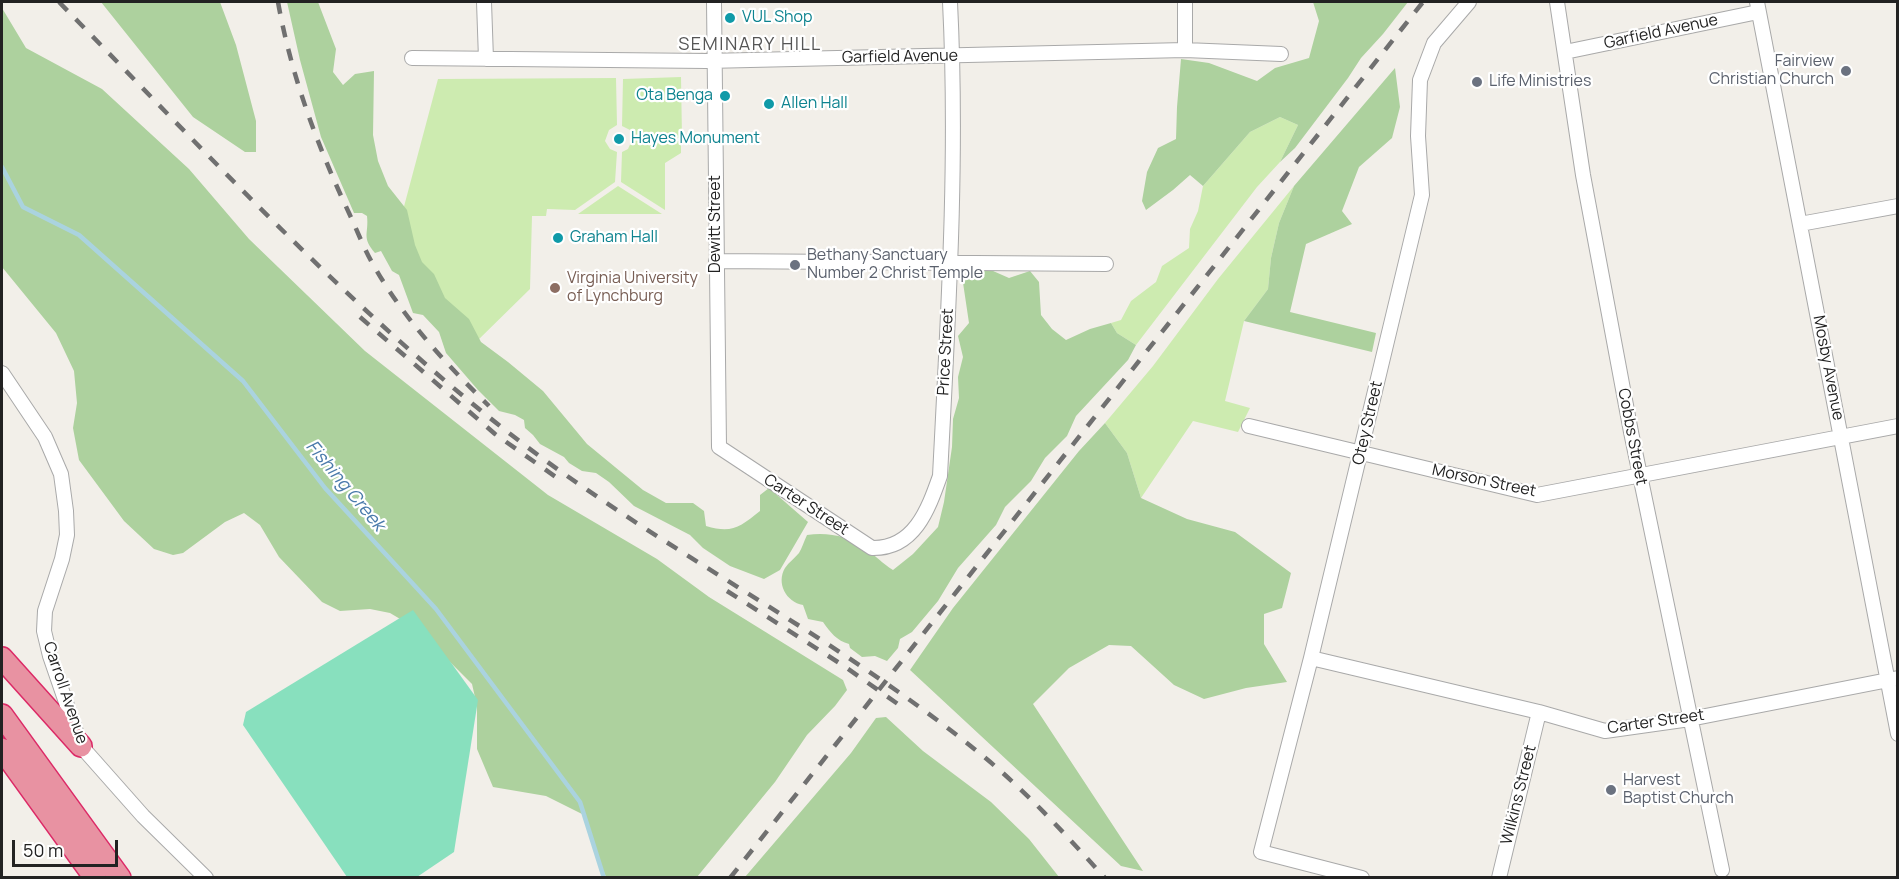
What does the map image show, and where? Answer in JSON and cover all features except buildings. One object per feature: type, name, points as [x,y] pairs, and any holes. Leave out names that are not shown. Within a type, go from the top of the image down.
[{"type":"highway","points":[[2,658],[81,746]]},
{"type":"highway","points":[[2,715],[120,878]]},
{"type":"highway","points":[[2,749],[95,878]]},
{"type":"street","points":[[484,2],[486,59]]},
{"type":"street","name":"Dewitt Street","points":[[714,2],[719,447]]},
{"type":"street","name":"Price Street","points":[[896,545],[909,536],[922,518],[931,502],[940,476],[951,264],[950,2]]},
{"type":"street","points":[[1185,2],[1185,50]]},
{"type":"street","name":"Otey Street","points":[[1362,878],[1261,852],[1311,658],[1422,195],[1418,136],[1420,80],[1434,43],[1469,2]]},
{"type":"street","name":"Cobbs Street","points":[[1557,2],[1583,175],[1640,476],[1722,870]]},
{"type":"street","name":"Garfield Avenue","points":[[1564,52],[1757,7]]},
{"type":"street","name":"Mosby Avenue","points":[[1757,7],[1892,679],[1898,734]]},
{"type":"street","name":"Garfield Avenue","points":[[412,58],[714,60],[1185,50],[1281,54]]},
{"type":"street","points":[[1800,224],[1898,206]]},
{"type":"street","points":[[716,261],[1106,264]]},
{"type":"street","name":"Carroll Avenue","points":[[2,373],[45,437],[61,474],[67,536],[45,611],[44,631],[50,656],[81,746],[143,816],[206,878]]},
{"type":"street","name":"Morson Street","points":[[1249,426],[1537,495],[1898,426]]},
{"type":"street","name":"Carter Street","points":[[719,447],[872,548],[896,545]]},
{"type":"street","name":"Carter Street","points":[[1311,658],[1539,712],[1605,731],[1690,719],[1892,679]]},
{"type":"street","name":"Wilkins Street","points":[[1499,878],[1539,712]]},
{"type":"green space","points":[[101,2],[220,2],[236,45],[256,121],[256,152],[245,152],[193,117]]},
{"type":"green space","points":[[287,2],[318,2],[336,49],[333,72],[343,85],[355,74],[374,71],[373,135],[378,161],[388,186],[407,210],[415,245],[422,262],[434,274],[445,298],[469,319],[481,342],[543,391],[587,444],[643,490],[666,503],[693,503],[704,511],[706,526],[729,529],[741,525],[760,511],[760,495],[769,488],[808,522],[780,570],[764,579],[730,566],[703,548],[690,535],[634,506],[596,473],[582,471],[564,457],[540,444],[525,428],[524,420],[499,411],[478,390],[446,353],[439,332],[423,315],[413,313],[399,275],[392,271],[381,251],[375,253],[368,243],[367,216],[354,213],[321,137]]},
{"type":"green space","points":[[1313,2],[1408,2],[1361,58],[1295,148],[1280,162],[1298,125],[1280,117],[1250,132],[1203,186],[1190,175],[1146,210],[1142,201],[1147,172],[1158,148],[1176,139],[1181,59],[1209,63],[1257,81],[1275,68],[1309,58],[1319,21]]},
{"type":"green space","points":[[2,8],[26,48],[102,89],[189,169],[249,239],[365,351],[548,495],[657,559],[709,597],[843,680],[847,690],[807,735],[775,782],[697,877],[606,877],[592,843],[584,815],[546,796],[493,787],[477,749],[477,706],[472,684],[417,629],[390,613],[370,609],[340,611],[322,602],[279,557],[260,525],[244,513],[225,522],[183,553],[173,555],[154,549],[124,521],[79,460],[73,428],[77,403],[74,371],[56,333],[2,267]]},
{"type":"green space","points":[[1395,68],[1400,107],[1392,138],[1359,167],[1342,211],[1352,224],[1306,244],[1290,312],[1376,333],[1372,352],[1244,321],[1268,289],[1271,258],[1279,223],[1294,186]]},
{"type":"green space","points":[[681,77],[682,138],[632,137],[630,130],[622,126],[623,79]]},
{"type":"green space","points":[[616,78],[617,125],[609,130],[605,141],[610,149],[617,152],[615,182],[575,210],[547,209],[546,216],[532,216],[530,289],[474,344],[398,229],[438,79]]},
{"type":"green space","points":[[1280,117],[1298,125],[1280,162],[1257,187],[1136,345],[1117,333],[1111,323],[1121,320],[1131,301],[1156,282],[1162,266],[1189,248],[1190,229],[1198,211],[1203,186],[1250,132]]},
{"type":"green space","points":[[632,140],[681,141],[681,153],[665,163],[665,210],[621,182],[622,152],[628,149]]},
{"type":"green space","points":[[618,186],[662,214],[578,214]]},
{"type":"green space","points":[[1294,186],[1279,223],[1271,258],[1268,289],[1244,321],[1225,401],[1250,408],[1238,432],[1193,421],[1141,498],[1127,453],[1105,423],[1153,366],[1218,279]]},
{"type":"green space","points":[[984,267],[1009,278],[1030,271],[1039,282],[1041,315],[1052,329],[1066,340],[1090,329],[1111,323],[1117,333],[1136,345],[1128,360],[1076,416],[1067,436],[1045,458],[1031,481],[1005,507],[996,525],[958,568],[938,601],[912,632],[900,639],[898,648],[887,661],[875,656],[862,657],[850,648],[849,644],[834,636],[823,622],[808,619],[803,605],[792,600],[784,591],[782,574],[799,553],[807,535],[823,534],[853,541],[893,570],[913,554],[938,527],[952,447],[953,419],[959,398],[958,377],[963,357],[958,336],[969,323],[962,276]]},
{"type":"green space","points":[[1105,423],[1127,453],[1141,498],[1187,519],[1235,532],[1291,573],[1282,608],[1264,614],[1264,644],[1287,682],[1246,688],[1204,699],[1174,685],[1131,646],[1109,645],[1069,668],[1033,704],[1143,871],[1121,866],[910,670],[953,608],[1079,451]]},
{"type":"green space","points":[[413,610],[478,700],[454,852],[417,877],[347,877],[243,725],[246,712]]},
{"type":"green space","points":[[886,717],[923,751],[991,802],[1029,839],[1059,877],[745,877],[851,753],[876,718]]},
{"type":"waterway","name":"Fishing Creek","points":[[2,167],[23,207],[79,235],[243,381],[325,488],[436,609],[580,802],[604,878]]},
{"type":"railway","points":[[59,2],[219,167],[328,275],[441,377],[558,470],[865,669],[925,711],[1016,785],[1105,878]]},
{"type":"railway","points":[[278,2],[290,56],[306,109],[326,162],[370,260],[412,323],[489,406]]},
{"type":"railway","points":[[730,878],[1423,2]]},
{"type":"railway","points":[[360,317],[495,434],[560,480]]},
{"type":"railway","points":[[727,591],[844,666],[905,709]]},
{"type":"place","name":"VUL Shop","points":[[730,18]]},
{"type":"place","name":"Fairview Christian Church","points":[[1846,71]]},
{"type":"place","name":"Life Ministries","points":[[1477,82]]},
{"type":"place","name":"Ota Benga","points":[[725,96]]},
{"type":"place","name":"Allen Hall","points":[[769,104]]},
{"type":"place","name":"Hayes Monument","points":[[619,139]]},
{"type":"place","name":"Graham Hall","points":[[558,238]]},
{"type":"place","name":"Bethany Sanctuary Number 2 Christ Temple","points":[[795,265]]},
{"type":"place","name":"Virginia University of Lynchburg","points":[[555,288]]},
{"type":"place","name":"Harvest Baptist Church","points":[[1611,790]]},
{"type":"district","name":"SEMINARY HILL","points":[[750,45]]}]
